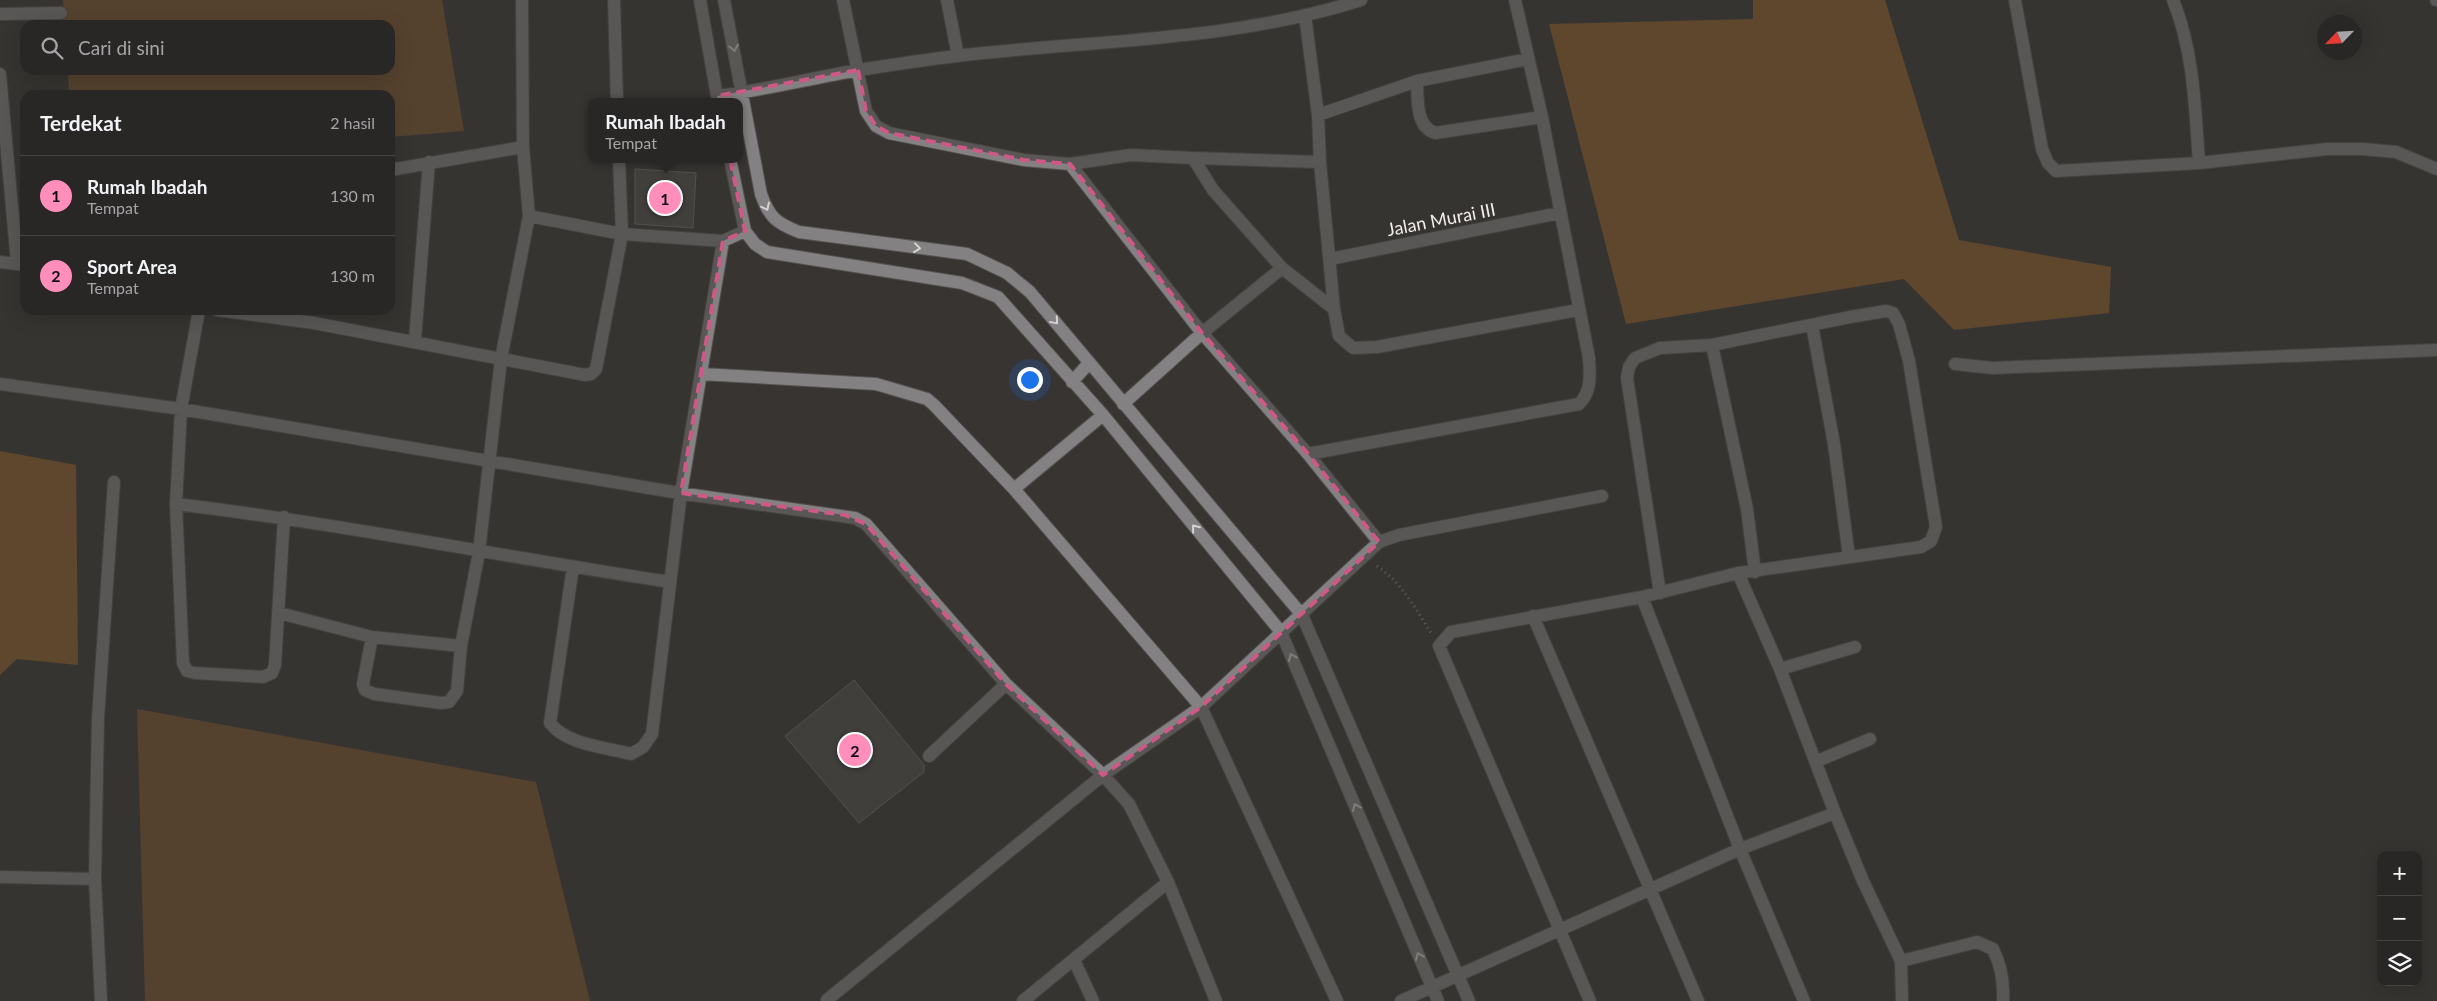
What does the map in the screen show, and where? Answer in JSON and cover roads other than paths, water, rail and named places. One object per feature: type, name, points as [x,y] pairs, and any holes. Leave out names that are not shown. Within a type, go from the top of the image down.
[{"type":"street","points":[[372,637],[363,684],[366,690],[374,694],[441,703],[449,702],[456,691],[461,646],[479,552],[501,359],[529,216],[523,147],[522,0]]},
{"type":"street","points":[[614,0],[617,98]]},
{"type":"street","points":[[700,0],[718,98]]},
{"type":"street","points":[[724,0],[761,194],[767,211],[781,225],[799,232],[967,254],[988,262],[1007,273],[1030,292],[1302,616],[1469,1001]]},
{"type":"street","points":[[843,0],[866,111],[876,126],[889,133],[1024,160],[1070,164],[1131,155],[1320,162]]},
{"type":"street","points":[[947,0],[958,56]]},
{"type":"street","points":[[1308,454],[1579,404],[1586,397],[1590,377],[1589,358],[1578,310],[1542,117],[1515,0]]},
{"type":"street","points":[[2015,0],[2042,149],[2048,163],[2056,171],[2199,163],[2327,150],[2363,149],[2396,152],[2437,168]]},
{"type":"street","points":[[2173,0],[2186,42],[2193,87],[2199,163]]},
{"type":"street","points":[[722,98],[743,92],[858,70],[958,56],[1128,42],[1305,16],[1352,1]]},
{"type":"street","points":[[0,14],[61,13]]},
{"type":"street","points":[[1305,16],[1318,115],[1320,162],[1338,336],[1354,348],[1377,348],[1578,310]]},
{"type":"street","points":[[1318,115],[1417,81],[1528,59]]},
{"type":"street","points":[[0,74],[20,255]]},
{"type":"street","points":[[1417,81],[1421,122],[1427,130],[1435,133],[1542,117]]},
{"type":"street","points":[[395,169],[523,147]]},
{"type":"street","points":[[1193,158],[1213,190],[1282,268],[1334,309]]},
{"type":"street","points":[[414,340],[429,162]]},
{"type":"street","points":[[299,315],[315,316],[414,340],[585,375],[595,370],[622,234],[619,163]]},
{"type":"street","points":[[731,163],[744,231],[755,244],[767,252],[962,283],[998,296],[1103,415],[1281,632],[1438,1001]]},
{"type":"street","points":[[1070,164],[1202,333],[1308,454],[1379,542]]},
{"type":"street","name":"Jalan Murai III","points":[[1330,259],[1560,213]]},
{"type":"street","points":[[529,216],[622,234],[723,241],[744,231]]},
{"type":"street","points":[[573,567],[550,723],[557,732],[572,739],[631,754],[643,747],[652,734],[681,494],[723,241]]},
{"type":"street","points":[[0,262],[20,264]]},
{"type":"street","points":[[1123,404],[1202,333],[1282,268]]},
{"type":"street","points":[[1590,1001],[1439,646],[1451,632],[1642,597],[1660,593],[1738,573],[1922,547],[1931,542],[1936,527],[1909,361],[1894,313],[1886,311],[1712,345],[1660,348],[1635,358],[1629,368],[1627,378],[1660,593]]},
{"type":"street","points":[[198,315],[181,409],[176,504],[183,664],[187,671],[195,674],[263,677],[272,673],[275,665],[284,517]]},
{"type":"street","points":[[1812,325],[1834,444],[1849,557]]},
{"type":"street","points":[[1712,345],[1747,509],[1755,572]]},
{"type":"street","points":[[1956,364],[1993,368],[2437,350]]},
{"type":"street","points":[[1072,382],[1089,363]]},
{"type":"street","points":[[701,374],[876,384],[926,399],[947,417],[1014,489],[1201,707],[1337,1001]]},
{"type":"street","points":[[0,384],[181,409],[681,494],[845,515],[866,524],[1006,684],[1103,775],[1129,804],[1168,882],[1216,1001]]},
{"type":"street","points":[[1014,489],[1103,415]]},
{"type":"street","points":[[101,1001],[95,879],[98,718],[114,482]]},
{"type":"street","points":[[828,1000],[1103,775],[1201,707],[1281,632],[1302,616],[1379,542],[1398,536],[1602,496]]},
{"type":"street","points":[[176,504],[284,517],[479,552],[670,582]]},
{"type":"street","points":[[1738,573],[1780,668],[1863,881],[1901,961],[1902,1001]]},
{"type":"street","points":[[1642,597],[1740,849],[1804,1001]]},
{"type":"street","points":[[279,613],[372,637],[461,646]]},
{"type":"street","points":[[1533,616],[1652,888],[1698,1001]]},
{"type":"street","points":[[1780,668],[1855,647]]},
{"type":"street","points":[[929,756],[1006,684]]},
{"type":"street","points":[[1817,760],[1870,738]]},
{"type":"street","points":[[1401,1001],[1740,849],[1835,812]]},
{"type":"street","points":[[0,877],[95,879]]},
{"type":"street","points":[[1023,1001],[1168,882]]},
{"type":"street","points":[[1901,961],[1977,942],[1993,949],[1999,962],[2003,989],[2002,1001]]},
{"type":"street","points":[[1074,960],[1093,1001]]},
{"type":"place","name":"Rumah Ibadah","points":[[665,198]]},
{"type":"place","name":"Sport Area","points":[[855,750]]}]
